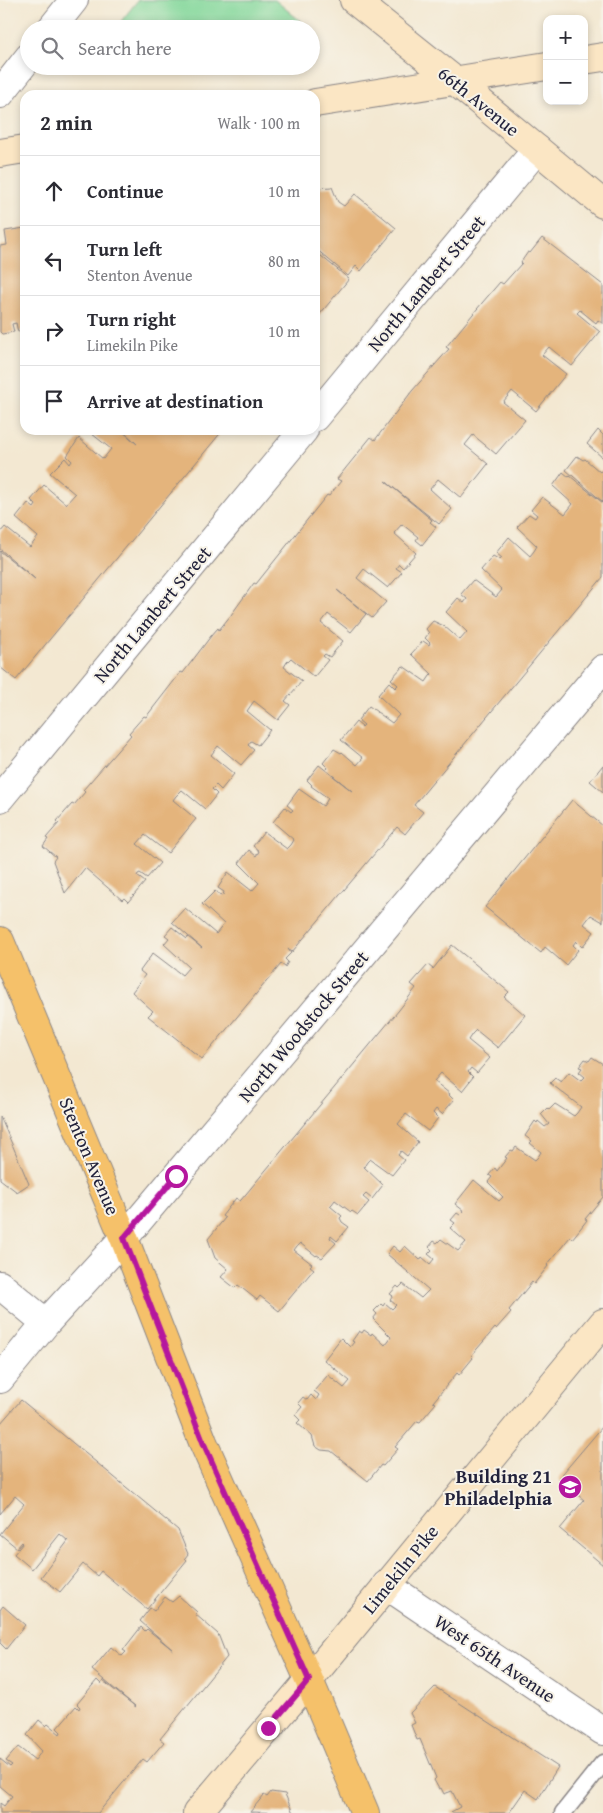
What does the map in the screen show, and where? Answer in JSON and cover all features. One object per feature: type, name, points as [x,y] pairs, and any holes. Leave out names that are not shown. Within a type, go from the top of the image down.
[{"type":"main road","name":"Stenton Avenue","points":[[0,941],[124,1238],[203,1442],[309,1680],[365,1813]]},
{"type":"street","points":[[58,20],[74,0]]},
{"type":"street","name":"66th Avenue","points":[[356,1],[603,204]]},
{"type":"street","points":[[588,59],[603,57]]},
{"type":"street","points":[[320,102],[543,67]]},
{"type":"street","points":[[0,94],[20,68]]},
{"type":"street","name":"North Lambert Street","points":[[320,411],[537,149]]},
{"type":"street","points":[[0,153],[20,150]]},
{"type":"street","name":"North Lambert Street","points":[[0,798],[300,435]]},
{"type":"street","name":"North Woodstock Street","points":[[0,1379],[46,1323],[124,1238],[603,670]]},
{"type":"street","points":[[0,1285],[46,1323]]},
{"type":"street","name":"Limekiln Pike","points":[[196,1813],[309,1680],[603,1323]]},
{"type":"street","name":"West 65th Avenue","points":[[386,1585],[603,1731]]},
{"type":"lane","points":[[563,1813],[603,1764]]},
{"type":"green space","points":[[138,0],[275,0],[299,20],[122,20]]},
{"type":"building","points":[[332,187],[338,202],[344,206],[355,194],[396,228],[361,271],[356,266],[348,276],[320,252],[320,188]]},
{"type":"building","points":[[20,229],[20,331],[18,332],[16,323],[12,324],[14,332],[2,334],[0,332],[0,246],[7,245],[5,231]]},
{"type":"building","points":[[542,238],[603,285],[603,324],[598,320],[596,323],[580,310],[577,313],[600,332],[572,366],[549,347],[542,355],[566,374],[536,411],[512,391],[503,402],[525,420],[496,454],[473,435],[465,445],[488,464],[461,498],[438,479],[430,489],[452,509],[439,524],[385,481],[432,520],[430,522],[436,527],[422,545],[416,540],[418,537],[402,524],[394,533],[416,553],[403,568],[399,564],[396,568],[402,572],[388,588],[364,569],[357,578],[386,602],[372,618],[337,590],[366,614],[351,632],[328,614],[321,623],[343,641],[330,657],[325,654],[323,656],[328,660],[314,677],[291,658],[287,662],[284,667],[302,681],[285,701],[290,705],[278,720],[254,701],[247,711],[270,730],[258,745],[251,741],[248,745],[254,750],[241,765],[218,746],[211,755],[234,774],[221,790],[216,785],[212,789],[217,794],[205,809],[182,790],[176,796],[173,800],[196,819],[168,853],[145,835],[137,844],[160,863],[147,878],[140,873],[138,874],[137,876],[145,882],[128,902],[124,898],[122,900],[85,868],[65,893],[53,861],[56,857],[43,846],[48,839],[46,838],[59,823],[57,821],[85,792],[83,790],[131,735],[129,733],[144,716],[146,717],[211,636],[218,628],[219,630],[254,583],[256,584],[327,495],[329,496],[341,481],[337,479],[371,437],[375,440],[412,391],[449,349],[446,347],[482,303],[500,282],[503,284],[522,263],[528,252],[530,253]]},
{"type":"building","points":[[320,255],[349,279],[320,314]]},
{"type":"building","points":[[598,430],[603,435],[603,458],[587,444]]},
{"type":"building","points":[[93,435],[127,435],[137,444],[127,435],[219,435],[16,680],[0,667],[0,551],[35,579],[0,549],[0,533],[5,527],[30,547],[38,537],[16,518],[28,503],[34,508],[36,505],[31,500],[44,485],[66,504],[75,494],[50,473],[65,458],[70,464],[72,461],[67,456],[79,438],[103,459],[111,449]]},
{"type":"building","points":[[577,456],[583,460],[585,459],[600,472],[603,469],[603,502],[566,470]]},
{"type":"building","points":[[563,472],[603,503],[603,577],[414,805],[423,812],[405,834],[397,827],[292,952],[288,949],[291,953],[285,959],[288,962],[285,967],[281,964],[202,1059],[148,1016],[153,1011],[132,992],[145,975],[140,971],[153,953],[182,975],[189,967],[164,944],[169,938],[165,935],[172,927],[202,948],[172,922],[185,908],[216,934],[224,924],[202,904],[215,891],[221,896],[223,895],[224,892],[218,888],[228,872],[252,891],[259,883],[239,863],[249,850],[256,856],[259,851],[253,846],[264,832],[287,849],[291,845],[294,840],[273,822],[285,807],[291,812],[293,810],[287,805],[299,789],[323,806],[328,798],[311,786],[307,780],[319,765],[352,791],[326,770],[328,768],[323,763],[334,749],[342,752],[357,765],[363,758],[341,740],[356,722],[362,727],[364,725],[358,720],[369,706],[392,723],[399,715],[378,695],[389,682],[395,688],[398,685],[391,679],[403,666],[426,682],[432,674],[411,654],[423,641],[429,645],[430,643],[425,638],[429,633],[426,629],[433,621],[444,626],[460,640],[467,632],[446,612],[458,598],[464,603],[467,599],[461,594],[473,580],[496,597],[502,590],[481,570],[493,556],[500,560],[502,558],[496,553],[509,537],[530,556],[537,546],[517,527],[529,514],[535,518],[537,515],[531,510],[542,497],[565,514],[573,504],[553,486]]},
{"type":"building","points":[[603,765],[603,792],[590,781]]},
{"type":"building","points":[[572,800],[603,826],[603,922],[591,915],[584,924],[594,932],[582,947],[576,941],[573,945],[578,950],[566,965],[545,947],[541,953],[485,907]]},
{"type":"building","points":[[452,945],[509,992],[504,997],[525,1015],[498,1048],[476,1030],[472,1034],[468,1040],[490,1058],[477,1073],[471,1068],[468,1072],[473,1077],[462,1091],[441,1073],[434,1081],[450,1094],[454,1100],[442,1114],[436,1109],[433,1113],[438,1118],[428,1131],[406,1114],[398,1124],[418,1142],[407,1156],[401,1151],[398,1155],[404,1160],[392,1175],[370,1159],[367,1162],[364,1167],[383,1185],[372,1199],[366,1194],[363,1197],[369,1202],[358,1215],[335,1200],[330,1206],[342,1216],[340,1218],[342,1222],[349,1227],[337,1241],[331,1236],[330,1238],[336,1243],[322,1258],[316,1256],[300,1243],[297,1246],[294,1250],[312,1264],[310,1266],[314,1269],[279,1311],[260,1296],[257,1300],[238,1285],[235,1288],[221,1277],[228,1269],[215,1258],[208,1239],[225,1218],[222,1216],[236,1198],[241,1200],[399,1010],[416,988],[411,984],[428,965],[433,969]]},
{"type":"building","points":[[592,1057],[603,1064],[603,1197],[572,1239],[570,1237],[534,1284],[532,1282],[509,1310],[511,1312],[471,1356],[473,1358],[459,1375],[457,1373],[433,1402],[436,1403],[420,1422],[417,1421],[395,1447],[398,1449],[368,1481],[331,1451],[321,1450],[315,1446],[312,1436],[297,1423],[300,1420],[295,1415],[302,1407],[298,1403],[303,1397],[307,1400],[311,1395],[316,1400],[319,1395],[314,1391],[328,1375],[344,1388],[350,1381],[324,1360],[341,1338],[350,1347],[359,1331],[362,1333],[364,1330],[371,1335],[372,1333],[385,1345],[391,1337],[373,1319],[377,1314],[374,1311],[381,1304],[383,1306],[385,1303],[392,1309],[396,1305],[390,1300],[393,1296],[390,1294],[397,1286],[399,1288],[403,1284],[421,1298],[429,1290],[387,1254],[393,1246],[400,1252],[405,1246],[420,1260],[422,1257],[430,1264],[434,1259],[428,1254],[432,1250],[429,1247],[434,1241],[437,1243],[441,1239],[458,1251],[466,1242],[450,1228],[455,1223],[451,1220],[457,1213],[460,1215],[464,1211],[455,1204],[474,1180],[499,1201],[503,1197],[488,1182],[492,1177],[489,1175],[495,1168],[497,1171],[507,1158],[505,1157],[516,1147],[535,1160],[538,1157],[541,1152],[525,1136],[535,1121],[537,1123],[538,1121],[545,1127],[549,1124],[541,1114],[547,1108],[549,1110],[555,1104],[574,1116],[577,1113],[581,1107],[550,1083],[555,1078],[561,1082],[569,1072],[581,1081],[585,1077],[579,1072],[582,1068],[579,1067],[585,1059],[589,1061]]},
{"type":"building","points":[[0,1116],[29,1184],[17,1192],[0,1179]]},
{"type":"building","points":[[21,1400],[178,1530],[188,1554],[185,1558],[187,1560],[147,1609],[101,1571],[97,1576],[83,1564],[60,1592],[41,1577],[68,1541],[60,1534],[32,1569],[14,1554],[23,1543],[17,1548],[0,1534],[24,1504],[15,1496],[0,1514],[0,1424]]},
{"type":"building","name":"Building 21 Philadelphia","points":[[603,1426],[603,1565],[560,1529],[584,1500],[558,1479]]},
{"type":"building","points":[[179,1596],[197,1612],[195,1614],[218,1634],[227,1657],[160,1739],[164,1742],[147,1762],[143,1759],[98,1813],[0,1813],[0,1803],[4,1806],[12,1796],[0,1786],[0,1759],[10,1767],[12,1765],[6,1761],[18,1747],[35,1760],[42,1751],[27,1735],[39,1720],[46,1726],[48,1724],[60,1734],[61,1732],[57,1728],[76,1706],[79,1709],[80,1707],[77,1704],[97,1680],[101,1684],[103,1681],[136,1707],[92,1670],[111,1647],[122,1656],[126,1652],[123,1650],[141,1627],[145,1631],[147,1629],[173,1650],[140,1621],[150,1608],[154,1611],[165,1597],[172,1602]]},
{"type":"building","points":[[3,1606],[25,1625],[6,1649],[0,1643],[0,1610]]},
{"type":"building","points":[[435,1687],[558,1767],[538,1799],[525,1790],[509,1813],[451,1812],[460,1807],[452,1791],[444,1794],[441,1788],[439,1789],[420,1739],[417,1740],[411,1725],[415,1723],[410,1713]]},
{"type":"building","points":[[271,1792],[285,1794],[293,1813],[250,1812],[264,1795],[267,1797]]},
{"type":"place","name":"Building 21 Philadelphia","points":[[570,1487]]},
{"type":"route","points":[[176,1176],[124,1238],[203,1442],[309,1680],[268,1728]]}]
